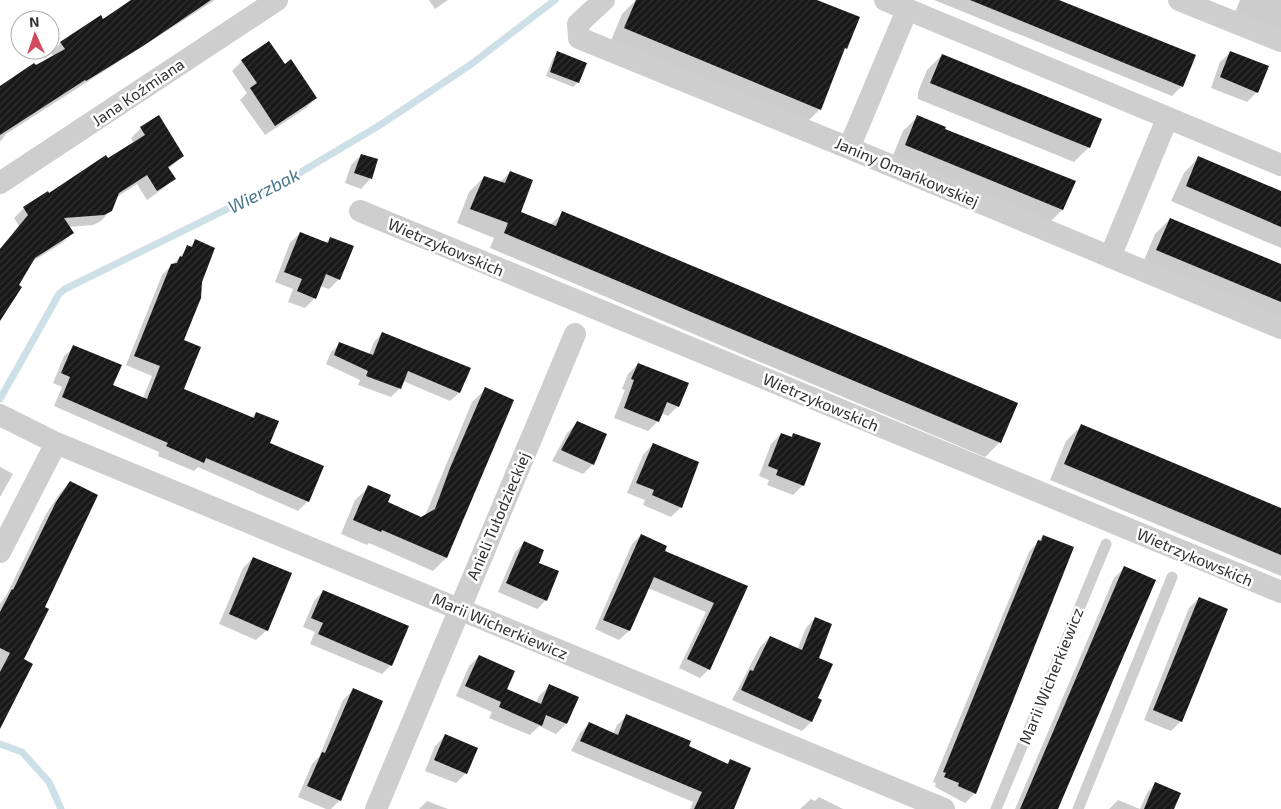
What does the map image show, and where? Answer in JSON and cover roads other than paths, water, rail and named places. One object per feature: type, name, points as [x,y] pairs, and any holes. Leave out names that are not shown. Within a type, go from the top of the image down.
[{"type":"street","name":"Jana Koźmiana","points":[[0,183],[277,0]]},
{"type":"street","name":"Janiny Omańkowskiej","points":[[604,0],[578,24],[578,38],[849,148],[1281,328]]},
{"type":"street","points":[[885,0],[1281,165]]},
{"type":"street","points":[[1179,0],[1281,41]]},
{"type":"street","points":[[849,148],[907,10]]},
{"type":"street","points":[[1110,257],[1167,119]]},
{"type":"street","name":"Wietrzykowskich","points":[[360,211],[1281,592]]},
{"type":"street","name":"Anieli Tułodzieckiej","points":[[376,809],[575,334]]},
{"type":"street","name":"Marii Wicherkiewicz","points":[[0,415],[56,442],[944,809]]},
{"type":"street","points":[[0,552],[56,442]]},
{"type":"lane","name":"Marii Wicherkiewicz","points":[[996,809],[1106,544]]},
{"type":"lane","points":[[1078,809],[1172,577]]},
{"type":"waterway","name":"Wierzbak","points":[[0,399],[59,294],[65,289],[296,175],[380,125],[470,65],[555,0]]},
{"type":"waterway","name":"Wierzbak","points":[[0,744],[22,752],[49,782],[61,809]]}]
